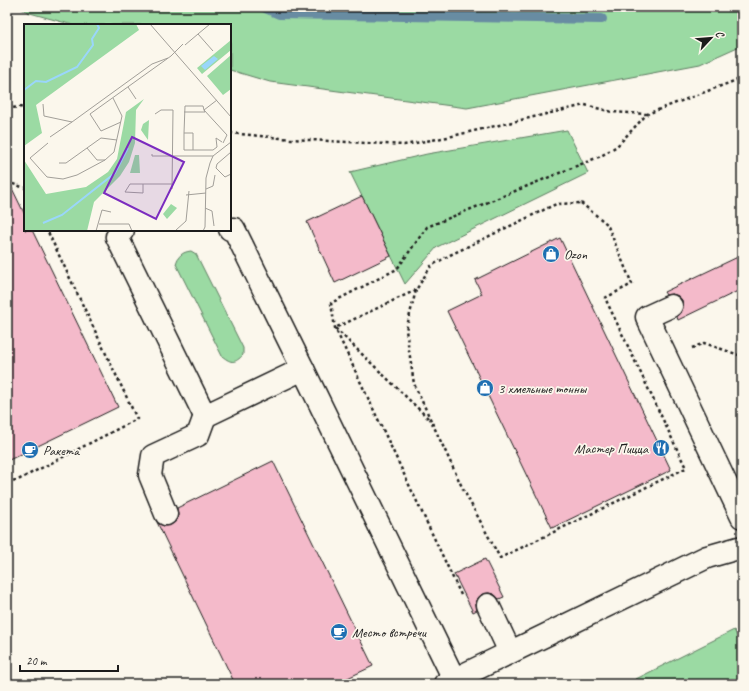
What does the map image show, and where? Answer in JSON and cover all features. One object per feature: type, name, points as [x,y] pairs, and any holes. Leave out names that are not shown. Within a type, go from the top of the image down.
[{"type":"lane","points":[[231,229],[234,229],[303,369],[450,682],[707,557],[742,547]]},
{"type":"lane","points":[[121,231],[117,237],[205,416]]},
{"type":"lane","points":[[671,306],[643,309],[742,517]]},
{"type":"lane","points":[[166,514],[150,476],[153,456],[198,435],[205,416],[303,369]]},
{"type":"lane","points":[[488,605],[510,652]]},
{"type":"path","points":[[231,133],[291,139],[404,145],[448,137],[586,106],[612,112],[647,114],[742,78]]},
{"type":"path","points":[[7,108],[24,107]]},
{"type":"path","points":[[462,597],[334,328],[331,303],[397,269],[427,227],[601,156],[617,146],[647,114]]},
{"type":"path","points":[[7,182],[24,188]]},
{"type":"path","points":[[581,203],[607,224],[632,284],[606,298],[686,468],[500,558],[463,489],[414,384],[406,330],[416,290],[431,266],[450,255],[556,204],[581,203]]},
{"type":"path","points":[[7,481],[18,480],[137,419],[47,231]]},
{"type":"path","points":[[334,328],[416,290]]},
{"type":"path","points":[[334,328],[432,422]]},
{"type":"path","points":[[667,359],[704,342],[742,356]]},
{"type":"green space","points":[[18,7],[742,7],[742,45],[700,64],[467,108],[270,82],[231,70],[231,24],[69,24],[30,13]]},
{"type":"green space","points":[[567,130],[588,173],[437,247],[405,284],[350,172],[427,154]]},
{"type":"green space","points":[[191,251],[196,254],[243,348],[243,355],[238,360],[233,362],[222,356],[176,264],[181,255],[185,252]]},
{"type":"green space","points":[[734,630],[742,646],[742,684],[639,684],[636,679]]},
{"type":"building","points":[[7,178],[24,213],[24,231],[32,231],[118,407],[7,461]]},
{"type":"building","points":[[362,196],[391,256],[335,283],[307,222]]},
{"type":"building","points":[[560,238],[671,470],[552,528],[447,311],[482,294],[475,280]]},
{"type":"building","points":[[742,255],[742,289],[678,320],[677,317],[683,308],[682,300],[678,296],[672,294],[666,295],[664,292]]},
{"type":"building","points":[[273,461],[373,666],[335,684],[235,684],[156,520],[159,524],[164,526],[171,525],[176,521],[178,516],[177,508]]},
{"type":"building","points":[[485,559],[504,597],[499,599],[495,595],[489,593],[482,594],[478,598],[476,604],[477,610],[473,612],[454,574]]},
{"type":"waterway","points":[[263,7],[279,14],[602,19]]},
{"type":"place","name":"Ozon","points":[[551,254]]},
{"type":"place","name":"3 хмельные тонны","points":[[485,388]]},
{"type":"place","name":"Мастер Пицца","points":[[661,448]]},
{"type":"place","name":"Ракета","points":[[30,450]]},
{"type":"place","name":"Место встречи","points":[[339,632]]}]
